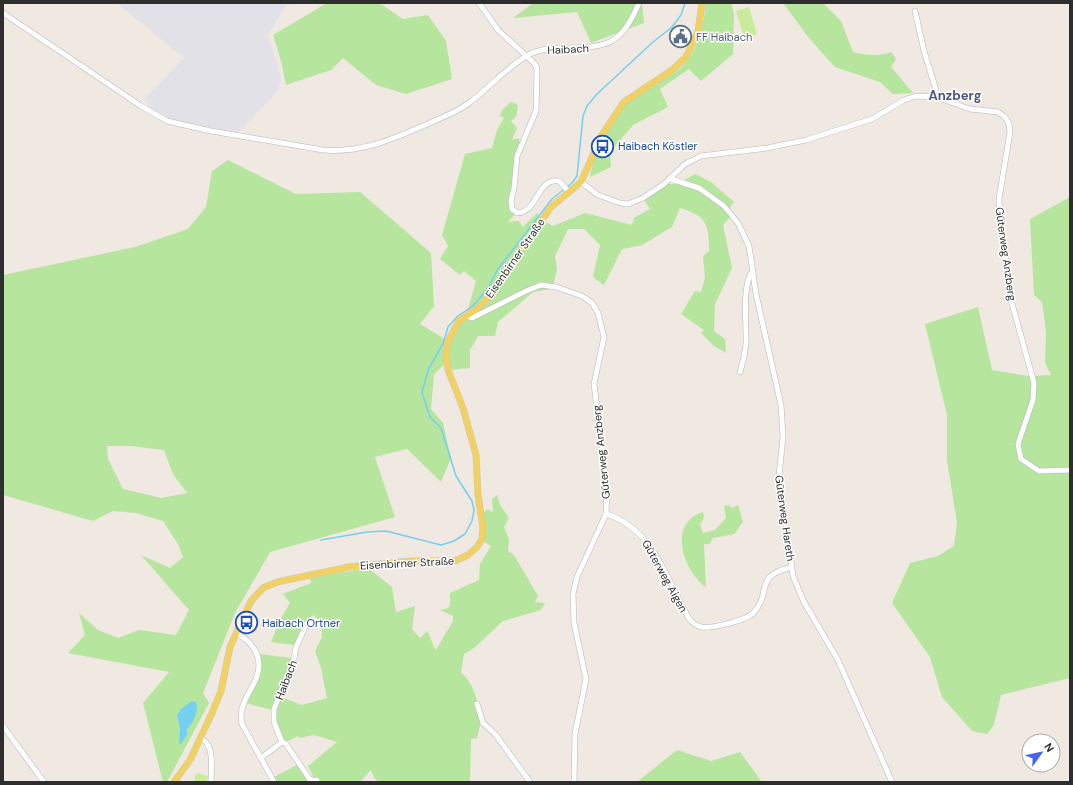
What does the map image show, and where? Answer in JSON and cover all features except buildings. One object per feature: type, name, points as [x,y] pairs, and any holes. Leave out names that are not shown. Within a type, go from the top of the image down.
[{"type":"main road","name":"Eisenbirner Straße","points":[[174,782],[190,760],[201,738],[221,691],[227,658],[236,633],[254,596],[269,585],[349,566],[411,561],[455,561],[468,555],[477,547],[482,538],[483,528],[478,495],[476,455],[463,408],[446,363],[448,341],[456,326],[488,299],[551,207],[567,189],[581,182],[602,135],[624,102],[672,70],[686,57],[698,32],[702,3]]},
{"type":"street","points":[[479,3],[498,30],[536,66],[536,104],[532,124],[517,156],[511,204],[512,209],[517,213],[526,210],[544,186],[551,181],[557,180],[567,189]]},
{"type":"street","name":"Haibach","points":[[3,13],[141,106],[167,121],[211,131],[335,151],[357,150],[376,145],[454,112],[469,103],[525,57],[535,52],[550,49],[594,48],[609,42],[626,28],[639,3]]},
{"type":"street","points":[[915,11],[924,51],[936,90],[936,97]]},
{"type":"street","name":"Güterweg Anzberg","points":[[581,182],[594,193],[624,204],[643,198],[672,179],[685,164],[701,156],[767,148],[806,140],[872,120],[909,98],[922,95],[936,97],[958,106],[998,112],[1005,117],[1009,124],[1009,139],[999,200],[1000,219],[1011,300],[1034,383],[1032,400],[1018,444],[1021,459],[1039,471],[1070,470]]},
{"type":"street","name":"Güterweg Hareth","points":[[672,179],[699,188],[730,212],[742,229],[749,246],[760,313],[781,405],[784,437],[779,476],[792,567],[800,592],[838,660],[892,782]]},
{"type":"street","points":[[740,372],[746,342],[748,286],[750,276],[753,271]]},
{"type":"street","name":"Güterweg Anzberg","points":[[466,316],[472,318],[526,291],[547,285],[588,299],[595,306],[604,337],[594,384],[607,489],[606,514],[577,577],[572,594],[573,619],[586,679],[575,734],[574,782]]},
{"type":"street","name":"Güterweg Aigen","points":[[606,514],[631,526],[646,540],[687,615],[694,624],[700,626],[716,626],[751,615],[759,604],[767,579],[778,571],[792,567]]},
{"type":"street","name":"Haibach","points":[[312,622],[307,623],[296,647],[294,659],[274,709],[274,722],[282,742],[289,747],[311,781],[317,780]]},
{"type":"street","points":[[236,633],[248,640],[258,655],[259,668],[256,678],[245,697],[240,714],[245,730],[274,782]]},
{"type":"street","points":[[477,704],[483,723],[495,734],[530,782]]},
{"type":"street","points":[[3,726],[44,782]]},
{"type":"street","points":[[201,738],[208,742],[210,748],[211,782]]},
{"type":"street","points":[[261,758],[282,742]]},
{"type":"shaded area","points":[[117,3],[302,3],[286,5],[268,35],[281,76],[278,91],[235,136],[157,116],[144,99],[184,58]]},
{"type":"green space","points":[[327,3],[379,3],[403,19],[428,15],[446,41],[452,79],[406,94],[376,85],[343,58],[331,70],[286,85],[281,61],[273,35]]},
{"type":"green space","points":[[533,3],[642,3],[644,23],[591,43],[577,12],[513,18]]},
{"type":"green space","points":[[704,3],[731,3],[734,14],[733,54],[701,81],[689,69],[660,89],[668,107],[633,125],[610,152],[611,167],[590,177],[595,158],[603,138],[613,119],[625,103],[636,95],[667,78],[682,67],[687,61],[700,33],[705,7]]},
{"type":"green space","points":[[783,3],[823,3],[841,21],[853,52],[881,55],[891,52],[896,59],[891,67],[913,93],[893,94],[880,82],[835,67],[809,38]]},
{"type":"green space","points":[[749,7],[757,34],[744,38],[736,11]]},
{"type":"green space","points":[[511,102],[518,105],[516,117],[511,121],[517,128],[512,140],[519,138],[520,146],[512,207],[517,212],[508,222],[519,221],[523,227],[537,213],[542,220],[553,226],[585,213],[632,225],[634,218],[650,209],[643,198],[666,184],[678,184],[695,174],[711,182],[734,202],[728,210],[732,215],[723,225],[732,268],[715,304],[714,331],[725,339],[726,353],[714,346],[701,333],[704,330],[681,314],[695,291],[701,292],[705,278],[703,256],[709,251],[708,234],[705,222],[696,214],[680,208],[672,227],[642,245],[622,249],[604,285],[593,277],[600,245],[584,229],[568,229],[555,256],[557,270],[552,289],[533,292],[498,322],[495,336],[478,336],[470,350],[470,368],[448,370],[446,363],[434,374],[431,409],[443,423],[451,458],[441,482],[407,449],[375,457],[395,517],[270,552],[235,613],[203,693],[209,703],[167,782],[163,782],[143,703],[169,672],[68,653],[85,635],[79,613],[98,630],[118,638],[139,630],[176,635],[189,610],[141,555],[170,568],[183,557],[178,544],[163,521],[136,513],[113,511],[93,521],[3,495],[3,275],[135,247],[188,229],[206,207],[212,171],[228,160],[296,194],[360,192],[431,253],[434,306],[420,324],[448,341],[466,316],[476,281],[464,271],[460,275],[440,259],[448,246],[442,235],[465,154],[492,148],[497,130],[504,118],[500,116],[502,110]],"holes":[[[107,446],[131,446],[164,450],[173,474],[187,493],[162,498],[123,489],[108,459]]]},
{"type":"green space","points":[[1070,197],[1070,678],[1001,695],[994,725],[987,734],[972,731],[942,697],[930,657],[892,603],[910,563],[938,556],[954,546],[957,523],[947,460],[947,415],[925,324],[978,307],[992,370],[1029,376],[1051,375],[1045,363],[1046,332],[1042,302],[1034,295],[1030,219]]},
{"type":"green space","points":[[497,495],[500,505],[509,518],[504,527],[509,539],[508,551],[514,555],[538,596],[535,602],[545,603],[541,610],[503,621],[474,648],[464,654],[461,673],[473,689],[480,712],[480,725],[477,738],[471,739],[470,782],[379,782],[374,778],[371,770],[360,782],[318,782],[320,780],[318,778],[314,778],[308,766],[337,742],[314,735],[299,738],[298,736],[286,742],[281,738],[275,711],[281,697],[302,705],[327,698],[321,668],[315,651],[322,637],[322,622],[313,615],[304,623],[294,645],[271,642],[280,620],[290,603],[283,594],[311,583],[310,578],[368,568],[392,587],[396,612],[415,606],[412,629],[420,638],[427,631],[436,650],[453,621],[453,616],[440,610],[448,608],[450,605],[450,593],[479,580],[480,564],[491,546],[484,542],[483,514],[487,509],[493,512],[492,499]]},
{"type":"green space","points":[[729,505],[732,508],[738,505],[743,522],[734,534],[713,538],[710,544],[704,544],[706,587],[698,580],[685,559],[682,548],[682,536],[685,526],[692,518],[703,512],[704,518],[700,524],[703,533],[715,530],[726,518],[724,506]]},
{"type":"green space","points":[[260,654],[291,658],[272,710],[246,703],[261,664]]},
{"type":"green space","points":[[677,750],[711,761],[740,752],[762,782],[637,782]]},
{"type":"green space","points":[[297,765],[308,782],[278,782],[274,777]]},
{"type":"green space","points":[[196,773],[208,776],[207,782],[194,782]]},
{"type":"water","points":[[192,701],[196,702],[197,705],[196,713],[194,720],[187,729],[187,735],[181,744],[179,743],[180,729],[177,715],[181,709]]},
{"type":"waterway","points":[[321,540],[367,532],[386,531],[441,545],[454,541],[465,534],[472,521],[474,510],[472,501],[456,476],[441,428],[430,417],[426,405],[422,392],[429,368],[443,344],[448,327],[458,316],[474,305],[488,288],[498,269],[552,199],[572,183],[577,176],[583,116],[587,106],[597,94],[653,42],[672,27],[681,15],[685,3]]},
{"type":"place","name":"FF Haibach","points":[[681,37]]},
{"type":"place","name":"Haibach Köstler","points":[[602,146]]},
{"type":"place","name":"Haibach Ortner","points":[[246,623]]},
{"type":"district","name":"Anzberg","points":[[955,95]]}]
